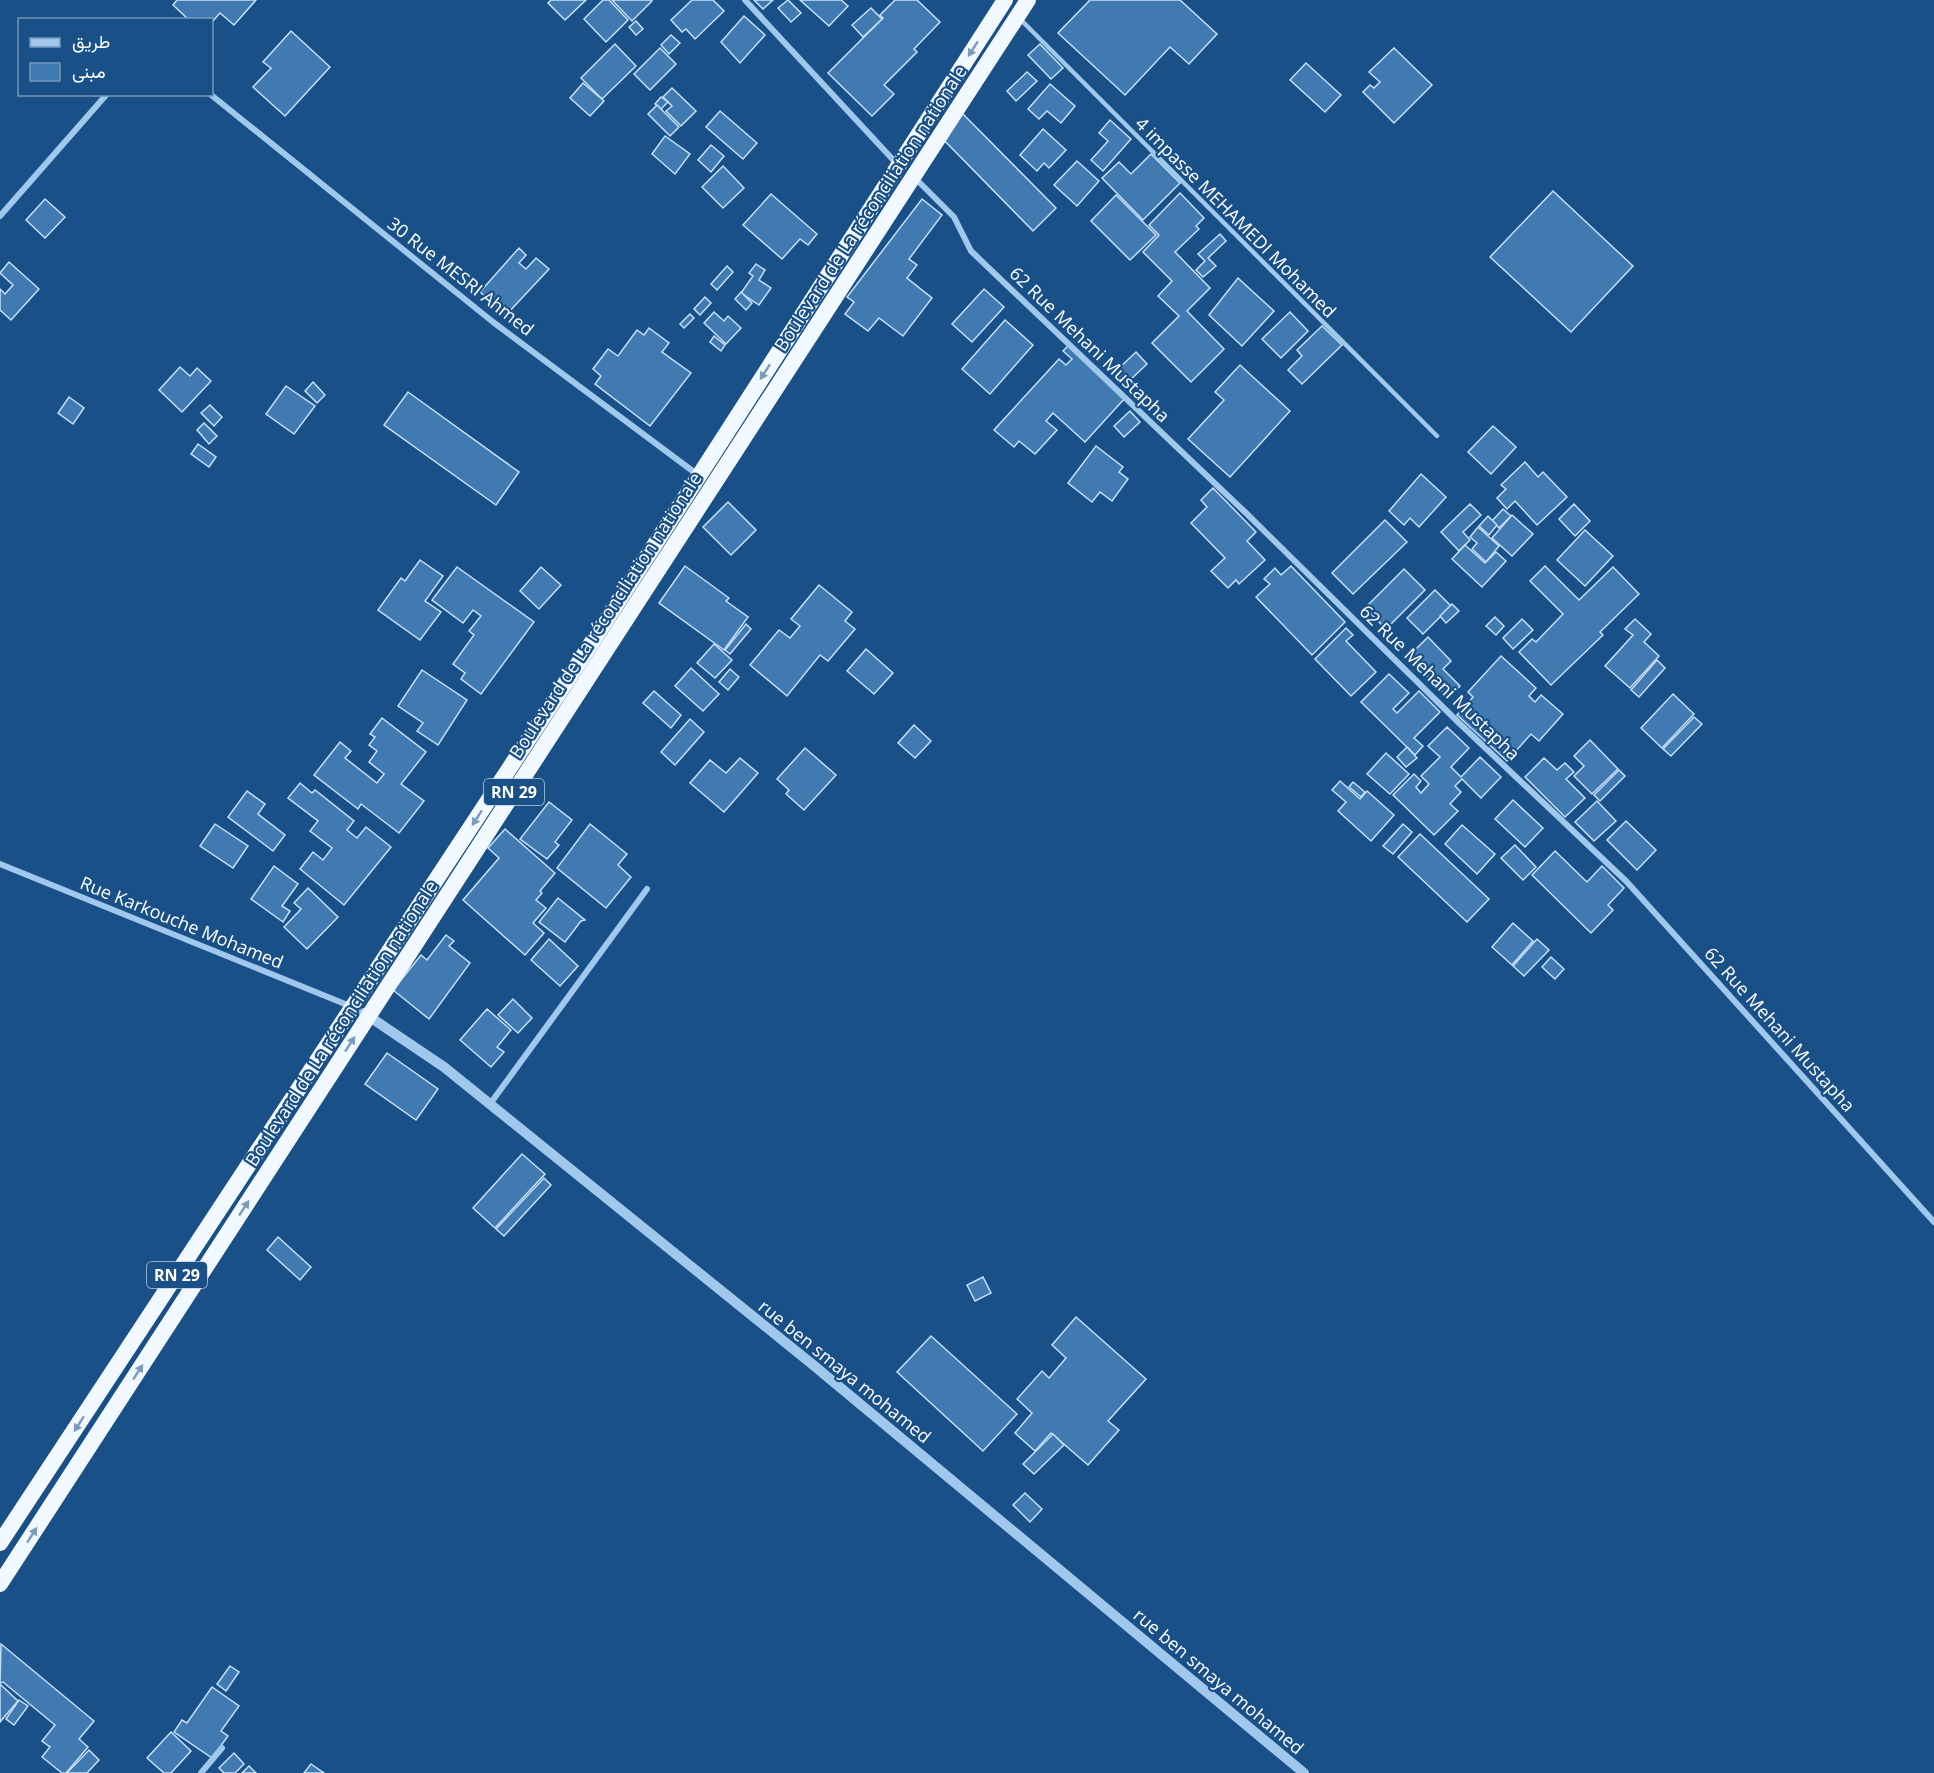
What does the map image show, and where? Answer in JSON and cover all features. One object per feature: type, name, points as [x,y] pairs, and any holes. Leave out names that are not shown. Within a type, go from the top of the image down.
[{"type":"highway","name":"RN 29","points":[[354,1007],[1005,0]]},
{"type":"highway","name":"Boulevard de La réconciliation nationale","points":[[0,1584],[1028,0]]},
{"type":"highway","name":"Boulevard de La réconciliation nationale","points":[[0,1544],[354,1007]]},
{"type":"street","name":"62 Rue Mehani Mustapha","points":[[745,0],[898,164],[954,217],[971,251],[1246,513],[1458,722],[1626,881],[1934,1222]]},
{"type":"street","points":[[0,216],[105,96]]},
{"type":"street","name":"30 Rue MESRI Ahmed","points":[[212,96],[493,322],[699,475]]},
{"type":"street","name":"Rue Karkouche Mohamed","points":[[0,864],[354,1007]]},
{"type":"street","points":[[490,1104],[647,889]]},
{"type":"street","name":"rue ben smaya mohamed","points":[[354,1007],[444,1067],[490,1104],[812,1364],[1304,1773]]},
{"type":"street","points":[[201,1773],[222,1748]]},
{"type":"lane","name":"4 impasse MEHAMEDI Mohamed","points":[[1017,17],[1437,436]]},
{"type":"building","points":[[177,0],[256,0],[234,25],[220,13],[213,21],[213,18],[187,18],[173,5]]},
{"type":"building","points":[[551,0],[586,0],[565,20],[548,3]]},
{"type":"building","points":[[603,0],[609,0],[628,20],[606,42],[584,19]]},
{"type":"building","points":[[612,0],[650,0],[652,1],[632,21]]},
{"type":"building","points":[[692,0],[713,0],[724,11],[695,39],[686,29],[682,32],[671,20]]},
{"type":"building","points":[[754,0],[773,0],[763,9]]},
{"type":"building","points":[[788,0],[801,13],[791,22],[778,8]]},
{"type":"building","points":[[800,0],[841,0],[848,6],[829,26]]},
{"type":"building","points":[[895,0],[917,0],[940,22],[914,49],[917,52],[884,85],[894,94],[872,116],[828,73],[883,18],[880,15]]},
{"type":"building","points":[[1090,0],[1180,0],[1217,34],[1189,64],[1170,47],[1125,95],[1058,33]]},
{"type":"building","points":[[871,8],[882,19],[863,37],[852,25]]},
{"type":"building","points":[[744,16],[765,35],[740,63],[721,42]]},
{"type":"building","points":[[636,21],[643,29],[636,35],[629,27]]},
{"type":"building","points":[[291,31],[330,67],[285,116],[253,87],[271,68],[263,62]]},
{"type":"building","points":[[671,35],[680,43],[669,54],[661,45]]},
{"type":"building","points":[[615,44],[636,66],[602,99],[581,78]]},
{"type":"building","points":[[1040,44],[1063,68],[1051,79],[1028,55]]},
{"type":"building","points":[[660,48],[676,64],[650,90],[634,74]]},
{"type":"building","points":[[1394,48],[1432,85],[1394,123],[1363,92],[1370,85],[1374,88],[1380,82],[1369,72]]},
{"type":"building","points":[[1306,63],[1341,95],[1325,112],[1290,80]]},
{"type":"building","points":[[1027,72],[1037,81],[1016,101],[1007,91]]},
{"type":"building","points":[[583,83],[604,101],[590,116],[570,98]]},
{"type":"building","points":[[1050,84],[1075,106],[1061,123],[1047,111],[1039,119],[1028,109]]},
{"type":"building","points":[[672,88],[696,111],[681,126],[666,111],[672,106],[663,97]]},
{"type":"building","points":[[661,97],[668,102],[661,109],[655,104]]},
{"type":"building","points":[[657,105],[679,127],[670,136],[648,114]]},
{"type":"building","points":[[720,111],[757,143],[743,159],[706,127]]},
{"type":"building","points":[[960,111],[1056,208],[1033,231],[937,133]]},
{"type":"building","points":[[1110,120],[1131,139],[1103,171],[1091,160],[1108,141],[1099,133]]},
{"type":"building","points":[[1043,129],[1066,150],[1049,168],[1044,163],[1037,171],[1020,155]]},
{"type":"building","points":[[665,136],[690,154],[675,174],[652,154]]},
{"type":"building","points":[[711,145],[724,156],[711,172],[698,160]]},
{"type":"building","points":[[1151,154],[1180,183],[1143,220],[1102,178],[1119,162],[1131,174]]},
{"type":"building","points":[[1077,161],[1099,181],[1077,206],[1054,185]]},
{"type":"building","points":[[723,166],[744,188],[723,208],[702,187]]},
{"type":"building","points":[[1553,191],[1633,266],[1571,332],[1490,257]]},
{"type":"building","points":[[1180,193],[1204,218],[1196,226],[1199,229],[1175,252],[1210,288],[1187,311],[1224,349],[1191,382],[1152,343],[1179,316],[1158,296],[1172,281],[1143,252],[1159,235],[1149,225]]},
{"type":"building","points":[[771,194],[817,234],[808,245],[800,239],[782,259],[743,225]]},
{"type":"building","points":[[1116,195],[1156,235],[1130,260],[1091,221]]},
{"type":"building","points":[[45,199],[65,217],[45,238],[26,220]]},
{"type":"building","points":[[922,199],[942,215],[909,259],[917,265],[907,278],[932,298],[903,336],[879,318],[868,331],[845,314],[854,302],[847,297]]},
{"type":"building","points":[[1220,234],[1226,241],[1208,258],[1216,266],[1203,277],[1196,270],[1205,261],[1198,254]]},
{"type":"building","points":[[519,248],[526,255],[519,263],[526,269],[536,258],[549,269],[506,315],[480,292]]},
{"type":"building","points":[[9,262],[39,289],[11,320],[0,310],[0,289],[5,294],[13,285],[0,273]]},
{"type":"building","points":[[756,264],[765,270],[759,280],[771,288],[759,305],[741,293],[753,276],[749,273]]},
{"type":"building","points":[[727,266],[733,272],[717,290],[711,284]]},
{"type":"building","points":[[1238,278],[1274,311],[1242,346],[1209,315]]},
{"type":"building","points":[[984,289],[1004,307],[972,342],[952,324]]},
{"type":"building","points":[[741,292],[752,303],[746,310],[735,299]]},
{"type":"building","points":[[705,297],[711,303],[700,315],[694,309]]},
{"type":"building","points":[[714,312],[724,321],[728,316],[741,328],[726,344],[704,323]]},
{"type":"building","points":[[1290,312],[1308,331],[1281,358],[1262,339]]},
{"type":"building","points":[[690,314],[694,318],[684,328],[680,324]]},
{"type":"building","points":[[1005,320],[1033,345],[990,394],[962,369]]},
{"type":"building","points":[[1322,326],[1342,345],[1302,384],[1288,370],[1302,356],[1297,350]]},
{"type":"building","points":[[649,328],[669,343],[662,352],[691,373],[650,426],[595,384],[601,376],[593,369],[608,349],[618,356],[637,330],[644,335]]},
{"type":"building","points":[[714,336],[725,345],[721,351],[710,342]]},
{"type":"building","points":[[1068,346],[1125,398],[1085,442],[1053,413],[1046,421],[1057,430],[1035,454],[1019,441],[1014,447],[994,430],[1059,359],[1066,365],[1072,359],[1063,351]]},
{"type":"building","points":[[1136,352],[1147,364],[1126,384],[1115,372]]},
{"type":"building","points":[[1240,365],[1290,411],[1230,477],[1188,439],[1224,400],[1215,392]]},
{"type":"building","points":[[180,367],[190,376],[197,368],[211,381],[182,412],[159,390]]},
{"type":"building","points":[[313,382],[325,395],[317,403],[305,391]]},
{"type":"building","points":[[286,386],[315,406],[294,434],[266,414]]},
{"type":"building","points":[[408,392],[519,472],[496,505],[384,425]]},
{"type":"building","points":[[69,397],[84,408],[73,424],[58,413]]},
{"type":"building","points":[[210,405],[222,417],[214,426],[201,413]]},
{"type":"building","points":[[1130,411],[1140,422],[1124,437],[1114,426]]},
{"type":"building","points":[[204,423],[217,436],[209,444],[197,430]]},
{"type":"building","points":[[1493,426],[1516,447],[1491,474],[1468,452]]},
{"type":"building","points":[[198,444],[216,457],[209,467],[191,454]]},
{"type":"building","points":[[1096,446],[1123,467],[1119,472],[1128,479],[1112,501],[1100,492],[1092,502],[1068,483]]},
{"type":"building","points":[[1525,462],[1538,477],[1543,472],[1567,497],[1537,525],[1515,501],[1507,509],[1497,498],[1506,489],[1501,485]]},
{"type":"building","points":[[1421,474],[1446,497],[1419,527],[1410,518],[1404,525],[1389,511]]},
{"type":"building","points":[[1213,488],[1256,532],[1247,541],[1265,560],[1239,584],[1236,580],[1228,588],[1211,571],[1225,558],[1191,523],[1207,507],[1201,500]]},
{"type":"building","points":[[728,502],[756,530],[731,555],[703,527]]},
{"type":"building","points":[[1470,504],[1481,515],[1463,532],[1470,540],[1459,551],[1441,532]]},
{"type":"building","points":[[1574,504],[1590,521],[1575,536],[1559,519]]},
{"type":"building","points":[[1503,509],[1511,516],[1499,528],[1492,521]]},
{"type":"building","points":[[1512,515],[1533,534],[1512,556],[1492,538]]},
{"type":"building","points":[[1488,516],[1497,525],[1489,535],[1479,526]]},
{"type":"building","points":[[1385,520],[1407,542],[1353,594],[1332,573]]},
{"type":"building","points":[[1478,527],[1499,546],[1486,562],[1472,549],[1477,543],[1470,537]]},
{"type":"building","points":[[1585,530],[1613,556],[1585,586],[1557,560]]},
{"type":"building","points":[[1465,545],[1485,563],[1496,552],[1506,561],[1482,587],[1452,559]]},
{"type":"building","points":[[420,560],[443,576],[425,601],[441,612],[420,640],[378,610],[401,578],[405,581]]},
{"type":"building","points":[[685,566],[729,598],[726,601],[748,617],[724,650],[659,603]]},
{"type":"building","points":[[1291,566],[1345,622],[1312,655],[1256,597],[1270,584],[1264,579],[1275,568],[1281,575]]},
{"type":"building","points":[[1545,566],[1579,600],[1613,567],[1639,594],[1600,632],[1603,635],[1551,685],[1519,652],[1532,639],[1536,642],[1563,614],[1530,581]]},
{"type":"building","points":[[457,567],[534,622],[481,694],[461,679],[465,673],[453,664],[474,635],[469,631],[481,616],[473,610],[463,623],[432,600]]},
{"type":"building","points":[[541,567],[561,585],[539,609],[520,591]]},
{"type":"building","points":[[1404,569],[1425,590],[1386,629],[1365,608]]},
{"type":"building","points":[[819,585],[852,612],[845,621],[855,629],[828,661],[820,655],[787,696],[750,665],[779,630],[790,638],[800,626],[791,619]]},
{"type":"building","points":[[1435,590],[1451,606],[1423,634],[1407,618]]},
{"type":"building","points":[[1452,604],[1459,611],[1446,623],[1440,616]]},
{"type":"building","points":[[1495,617],[1504,626],[1496,635],[1486,626]]},
{"type":"building","points":[[1522,619],[1533,630],[1513,649],[1503,638]]},
{"type":"building","points":[[1635,619],[1651,634],[1644,642],[1659,656],[1630,688],[1605,666],[1633,635],[1625,629]]},
{"type":"building","points":[[746,624],[751,629],[730,654],[725,650]]},
{"type":"building","points":[[1346,628],[1353,635],[1346,641],[1376,672],[1351,696],[1315,659]]},
{"type":"building","points":[[1428,637],[1451,661],[1443,669],[1460,686],[1448,698],[1408,657]]},
{"type":"building","points":[[714,644],[732,660],[715,678],[697,663]]},
{"type":"building","points":[[866,649],[893,673],[874,694],[847,671]]},
{"type":"building","points":[[1501,656],[1536,688],[1529,696],[1535,702],[1541,695],[1563,714],[1539,741],[1531,734],[1507,761],[1457,715],[1473,697],[1468,692]]},
{"type":"building","points":[[1657,660],[1665,668],[1639,697],[1631,690]]},
{"type":"building","points":[[691,668],[719,694],[703,711],[675,686]]},
{"type":"building","points":[[730,669],[739,677],[728,690],[719,682]]},
{"type":"building","points":[[422,670],[467,700],[438,745],[417,731],[423,723],[398,706]]},
{"type":"building","points":[[1389,674],[1409,693],[1393,709],[1397,713],[1419,691],[1440,712],[1414,738],[1423,746],[1415,755],[1361,702]]},
{"type":"building","points":[[654,691],[681,715],[671,728],[643,703]]},
{"type":"building","points":[[1673,694],[1694,714],[1662,748],[1641,728]]},
{"type":"building","points":[[1694,717],[1702,724],[1671,756],[1663,749]]},
{"type":"building","points":[[382,718],[426,752],[401,784],[424,801],[399,833],[361,804],[358,809],[314,775],[340,742],[351,751],[345,758],[377,783],[384,774],[369,762],[377,751],[369,745],[375,737],[370,734]]},
{"type":"building","points":[[690,719],[704,732],[675,765],[661,752]]},
{"type":"building","points":[[914,725],[931,741],[915,758],[898,743]]},
{"type":"building","points":[[1447,727],[1469,748],[1451,767],[1461,777],[1480,757],[1501,777],[1481,798],[1462,779],[1455,786],[1461,792],[1450,804],[1458,811],[1434,835],[1393,795],[1414,774],[1421,781],[1416,787],[1421,793],[1429,784],[1421,776],[1440,757],[1428,746]]},
{"type":"building","points":[[1590,740],[1618,769],[1592,794],[1574,776],[1584,766],[1574,756]]},
{"type":"building","points":[[1407,747],[1417,758],[1406,767],[1397,757]]},
{"type":"building","points":[[805,748],[836,775],[804,810],[786,794],[789,790],[777,779]]},
{"type":"building","points":[[1386,753],[1409,774],[1390,794],[1367,774]]},
{"type":"building","points":[[740,758],[758,773],[724,812],[690,783],[710,760],[726,773]]},
{"type":"building","points":[[1544,758],[1557,770],[1565,763],[1574,772],[1566,779],[1585,798],[1565,817],[1525,777]]},
{"type":"building","points":[[1619,770],[1625,776],[1600,801],[1594,795]]},
{"type":"building","points":[[1340,781],[1360,799],[1367,791],[1394,815],[1371,841],[1338,811],[1346,802],[1332,790]]},
{"type":"building","points":[[1353,782],[1365,792],[1361,797],[1349,787]]},
{"type":"building","points":[[300,783],[312,793],[315,790],[354,821],[347,830],[357,838],[366,827],[391,847],[344,905],[300,869],[313,852],[323,860],[332,848],[310,831],[318,821],[288,798]]},
{"type":"building","points":[[247,791],[265,804],[258,814],[285,835],[273,851],[228,817]]},
{"type":"building","points":[[1513,800],[1543,828],[1525,847],[1495,819]]},
{"type":"building","points":[[1597,801],[1616,821],[1594,841],[1575,822]]},
{"type":"building","points":[[549,802],[572,820],[555,842],[559,845],[547,859],[520,839]]},
{"type":"building","points":[[1626,821],[1656,850],[1637,870],[1607,840]]},
{"type":"building","points":[[215,824],[248,846],[233,868],[200,846]]},
{"type":"building","points":[[590,824],[627,854],[618,865],[631,877],[606,908],[557,868]]},
{"type":"building","points":[[1403,824],[1412,832],[1393,854],[1383,846]]},
{"type":"building","points":[[1462,825],[1495,854],[1477,874],[1445,844]]},
{"type":"building","points":[[505,829],[555,873],[540,891],[542,893],[536,900],[546,908],[533,923],[544,933],[525,955],[463,900],[499,858],[488,848]]},
{"type":"building","points":[[1420,834],[1489,899],[1467,922],[1398,857]]},
{"type":"building","points":[[1515,845],[1536,867],[1523,880],[1501,858]]},
{"type":"building","points":[[1555,851],[1587,882],[1602,866],[1624,888],[1608,905],[1613,910],[1591,933],[1532,875]]},
{"type":"building","points":[[274,866],[298,884],[282,906],[290,911],[283,922],[251,899]]},
{"type":"building","points":[[308,888],[338,917],[307,949],[284,927],[301,909],[294,903]]},
{"type":"building","points":[[558,898],[585,920],[581,921],[565,942],[539,922]]},
{"type":"building","points":[[1513,923],[1533,941],[1512,965],[1492,947]]},
{"type":"building","points":[[446,935],[454,941],[449,946],[470,963],[429,1019],[393,990],[421,955],[427,960]]},
{"type":"building","points":[[549,939],[578,966],[560,986],[531,960]]},
{"type":"building","points":[[1537,939],[1549,950],[1524,976],[1513,966]]},
{"type":"building","points":[[1551,957],[1564,969],[1555,979],[1542,967]]},
{"type":"building","points":[[513,999],[532,1018],[518,1033],[498,1015]]},
{"type":"building","points":[[487,1009],[511,1030],[497,1047],[504,1052],[491,1067],[460,1040]]},
{"type":"building","points":[[387,1053],[438,1089],[416,1120],[365,1084]]},
{"type":"building","points":[[522,1154],[545,1174],[495,1228],[473,1208]]},
{"type":"building","points":[[544,1178],[551,1185],[504,1236],[496,1229]]},
{"type":"building","points":[[278,1237],[311,1267],[300,1280],[267,1250]]},
{"type":"building","points":[[983,1277],[991,1293],[975,1301],[967,1285]]},
{"type":"building","points":[[1076,1317],[1146,1379],[1108,1421],[1119,1430],[1088,1465],[1051,1433],[1035,1451],[1015,1433],[1032,1413],[1017,1399],[1042,1371],[1049,1378],[1066,1358],[1052,1345]]},
{"type":"building","points":[[931,1336],[1017,1414],[983,1451],[897,1372]]},
{"type":"building","points":[[1053,1434],[1064,1445],[1034,1474],[1023,1464]]},
{"type":"building","points":[[1025,1493],[1042,1509],[1030,1522],[1013,1505]]},
{"type":"building","points":[[1,1644],[94,1721],[79,1739],[88,1747],[66,1773],[62,1773],[42,1757],[50,1747],[42,1741],[55,1725],[3,1682],[0,1683]]},
{"type":"building","points":[[230,1666],[239,1672],[226,1691],[217,1684]]},
{"type":"building","points":[[0,1684],[18,1701],[0,1722]]},
{"type":"building","points":[[212,1687],[239,1706],[221,1731],[228,1736],[212,1758],[174,1732],[182,1720],[187,1723]]},
{"type":"building","points":[[19,1700],[28,1706],[14,1725],[6,1719]]},
{"type":"building","points":[[171,1732],[191,1751],[171,1773],[164,1773],[147,1758]]},
{"type":"building","points":[[89,1750],[99,1760],[87,1773],[67,1773]]},
{"type":"building","points":[[234,1753],[244,1764],[235,1773],[224,1773],[219,1768]]},
{"type":"building","points":[[311,1764],[324,1773],[304,1773]]},
{"type":"building","points":[[249,1766],[256,1773],[242,1773]]}]
